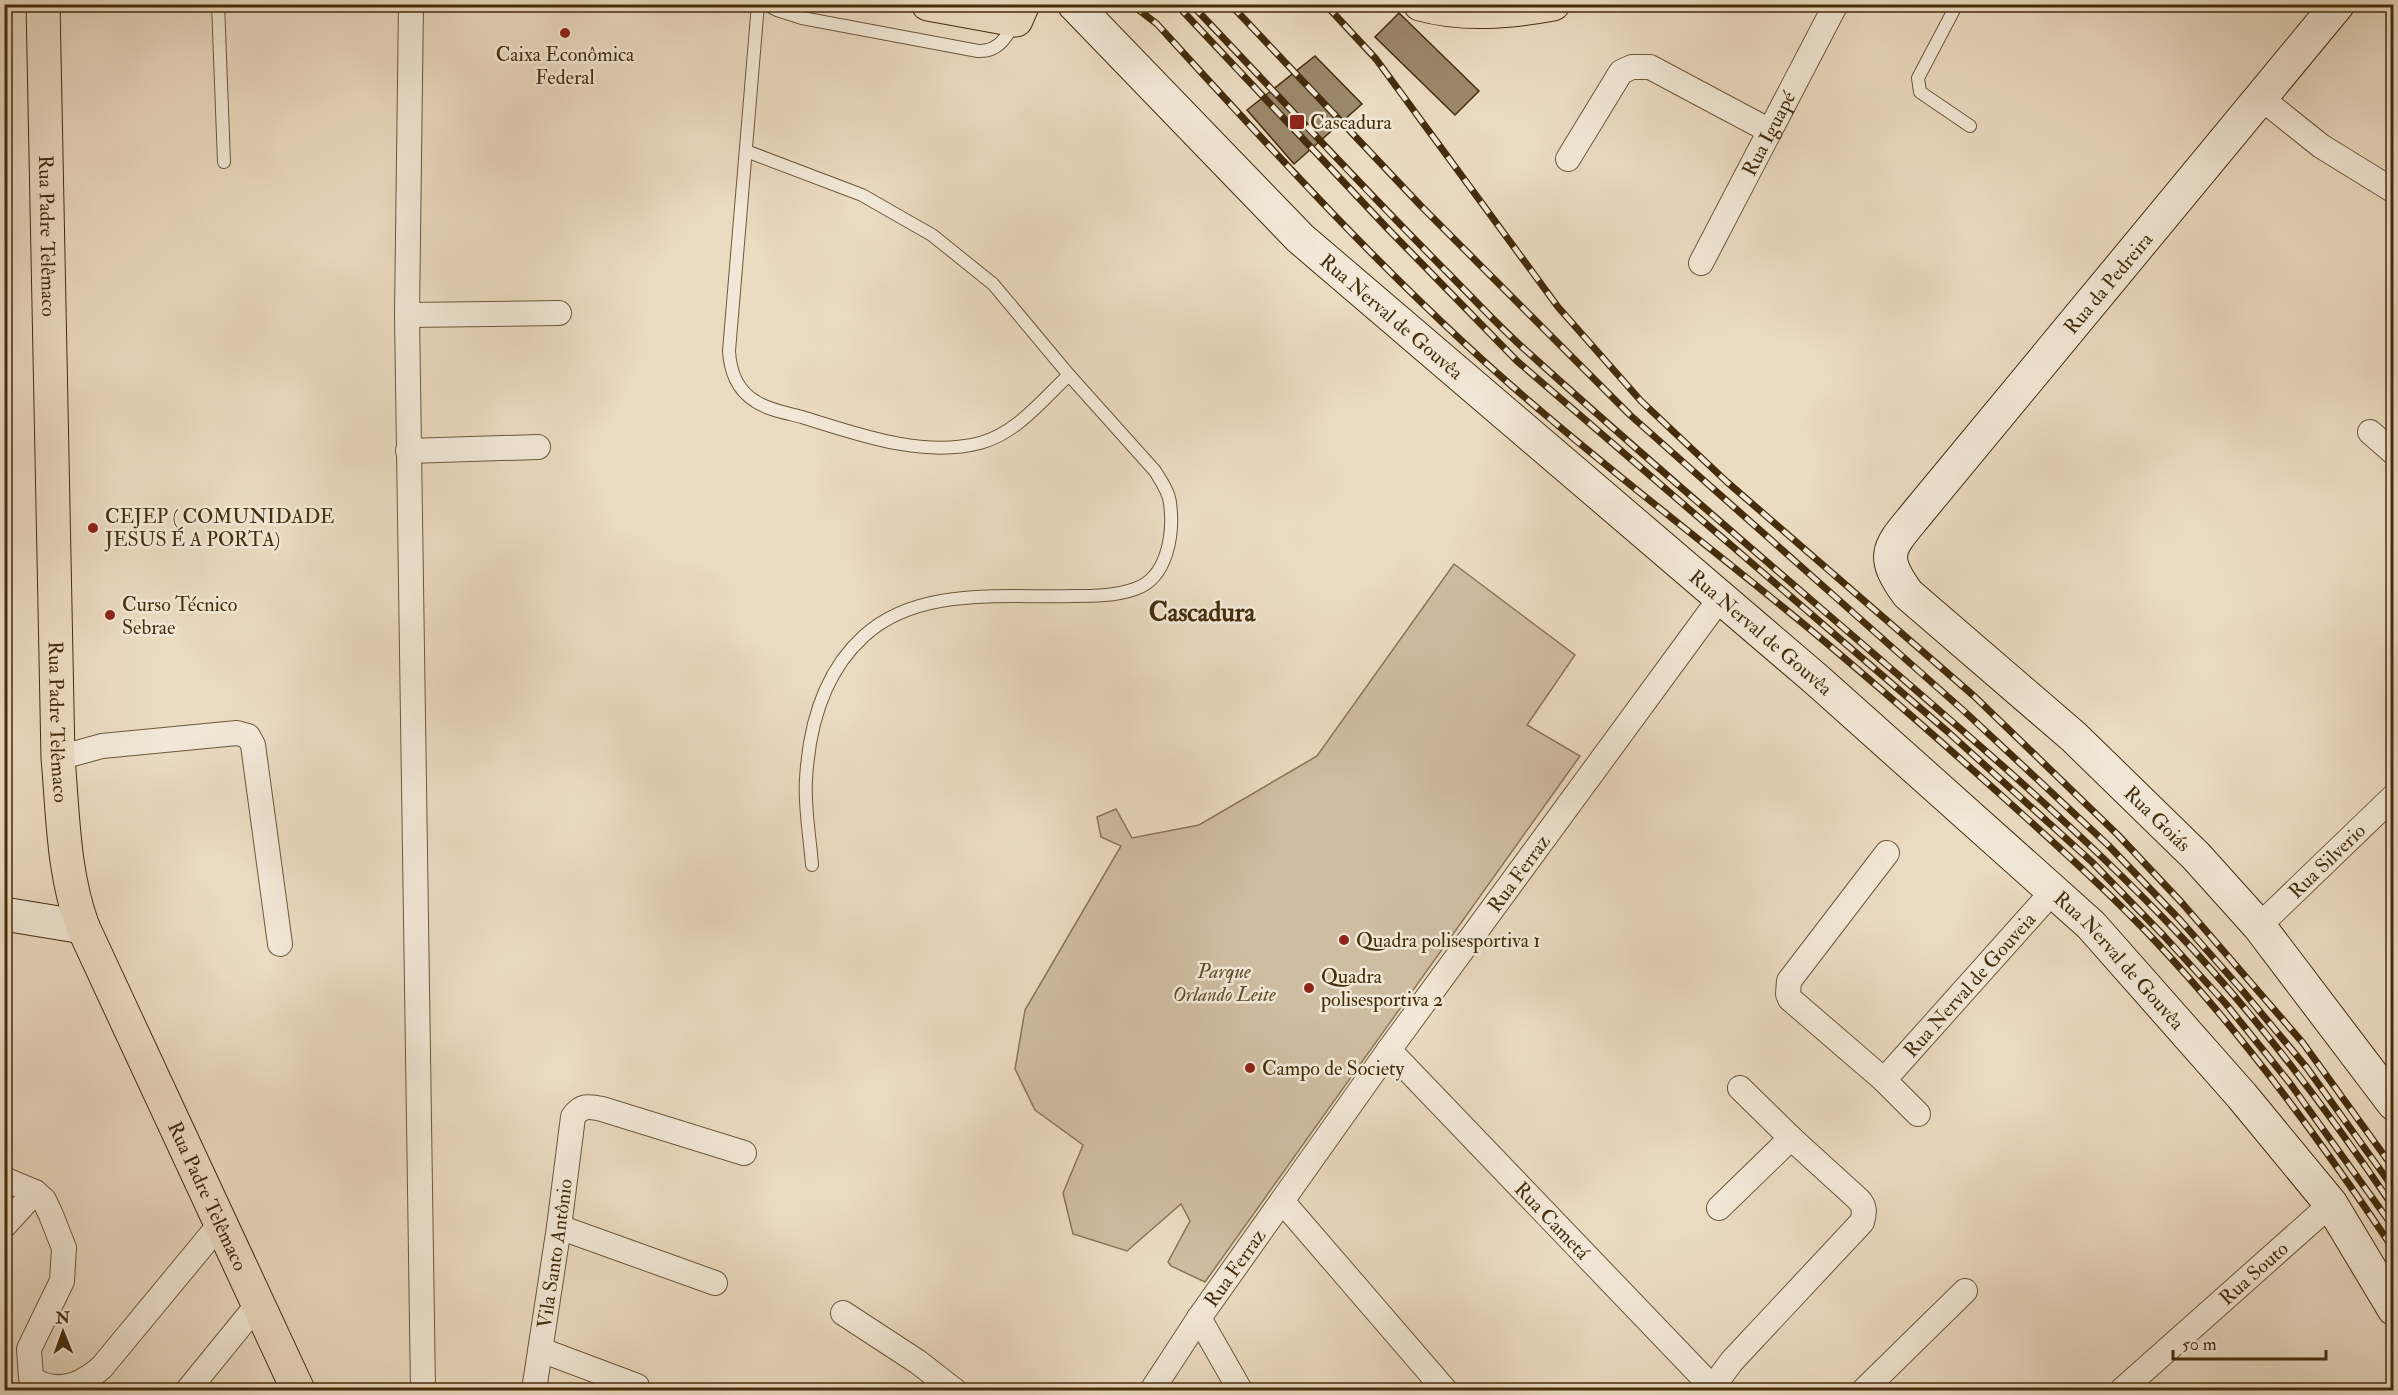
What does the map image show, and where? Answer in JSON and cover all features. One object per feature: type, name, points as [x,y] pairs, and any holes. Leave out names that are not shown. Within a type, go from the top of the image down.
[{"type":"main road","name":"Rua Padre Telêmaco","points":[[43,4],[58,758],[67,866],[74,901],[83,927],[298,1390]]},
{"type":"main road","points":[[928,4],[1020,12]]},
{"type":"main road","name":"Rua Nerval de Gouvêa","points":[[1074,4],[1300,238],[1638,529],[1721,597],[2054,890],[2120,955],[2242,1096],[2331,1204],[2394,1309]]},
{"type":"main road","points":[[1420,4],[1460,12],[1527,9],[1553,4]]},
{"type":"main road","name":"Rua da Pedreira","points":[[1891,566],[1889,554],[1895,541],[2338,4]]},
{"type":"main road","name":"Rua Goiás","points":[[1891,566],[1908,594],[2074,737],[2196,856],[2259,926],[2394,1104]]},
{"type":"main road","points":[[4,914],[83,927]]},
{"type":"street","points":[[411,4],[406,315],[423,1390]]},
{"type":"street","name":"Rua Iguapé","points":[[1701,263],[1836,4]]},
{"type":"street","points":[[1568,159],[1621,72],[1632,67],[1650,67],[1770,131]]},
{"type":"street","points":[[2260,98],[2321,146],[2394,191]]},
{"type":"street","points":[[406,315],[559,313]]},
{"type":"street","points":[[2370,432],[2394,453]]},
{"type":"street","points":[[408,452],[538,447]]},
{"type":"street","name":"Rua Ferraz","points":[[1154,1387],[1199,1318],[1389,1050],[1721,597]]},
{"type":"street","points":[[58,758],[102,746],[237,733],[249,736],[253,745],[280,944]]},
{"type":"street","name":"Rua Silverio","points":[[2259,926],[2394,796]]},
{"type":"street","points":[[1887,854],[1789,981],[1787,987],[1790,999],[1884,1080],[1918,1114]]},
{"type":"street","name":"Rua Nerval de Gouveia","points":[[1884,1080],[2054,890]]},
{"type":"street","name":"Rua Cametá","points":[[1389,1050],[1713,1389]]},
{"type":"street","points":[[1713,1389],[1732,1361],[1862,1222],[1864,1215],[1862,1203],[1858,1198],[1740,1088]]},
{"type":"street","name":"Vila Santo Antônio","points":[[534,1390],[573,1117],[581,1108],[589,1106],[744,1153]]},
{"type":"street","points":[[1719,1208],[1791,1138]]},
{"type":"street","points":[[4,1179],[35,1192],[44,1200],[64,1248],[62,1281],[29,1349],[28,1364],[31,1377],[40,1386],[54,1389],[71,1388],[87,1380],[102,1366],[221,1223]]},
{"type":"street","points":[[4,1226],[35,1192]]},
{"type":"street","points":[[1281,1202],[1445,1390]]},
{"type":"street","name":"Rua Souto","points":[[2122,1390],[2331,1204]]},
{"type":"street","points":[[559,1227],[715,1283]]},
{"type":"street","points":[[1864,1390],[1965,1291]]},
{"type":"street","points":[[188,1390],[258,1304]]},
{"type":"street","points":[[843,1313],[918,1362],[954,1390]]},
{"type":"street","points":[[1199,1318],[1240,1390]]},
{"type":"street","points":[[541,1350],[637,1386]]},
{"type":"lane","points":[[218,4],[224,162]]},
{"type":"lane","points":[[758,4],[729,351],[730,364],[738,384],[755,402],[845,431],[911,445],[945,448],[981,443],[1009,430],[1032,412],[1070,375]]},
{"type":"lane","points":[[766,4],[802,18],[978,51],[994,49],[1002,43],[1020,12]]},
{"type":"lane","points":[[1957,4],[1918,78],[1920,92],[1970,126]]},
{"type":"lane","points":[[746,151],[862,195],[932,236],[993,284],[1155,471],[1164,485],[1170,502],[1170,537],[1162,564],[1152,579],[1137,589],[1109,596],[954,599],[926,603],[903,610],[864,636],[830,678],[815,718],[806,780],[812,865]]},
{"type":"green space","name":"Parque Orlando Leite","points":[[1454,564],[1575,655],[1527,725],[1580,756],[1205,1282],[1171,1266],[1168,1262],[1190,1221],[1181,1204],[1127,1251],[1073,1234],[1063,1193],[1083,1145],[1035,1110],[1015,1069],[1025,1010],[1121,846],[1101,837],[1097,817],[1116,809],[1132,838],[1199,825],[1317,756]]},
{"type":"building","points":[[1399,13],[1479,91],[1455,115],[1375,37]]},
{"type":"building","points":[[1315,56],[1362,104],[1294,164],[1247,110]]},
{"type":"railway","points":[[1131,4],[1157,24],[1374,256],[1419,301],[1513,387],[1858,670],[2012,805],[2123,908],[2222,1016],[2311,1131],[2394,1250]]},
{"type":"railway","points":[[1176,4],[1387,228],[1517,361],[1948,732],[2092,862],[2226,1004],[2289,1082],[2394,1228]]},
{"type":"railway","points":[[1191,4],[1381,205],[1520,345],[1988,753],[2136,890],[2202,959],[2260,1027],[2343,1134],[2394,1208]]},
{"type":"railway","points":[[1230,4],[1421,206],[1630,415],[1964,711],[2108,845],[2180,920],[2307,1068],[2394,1189]]},
{"type":"railway","points":[[1325,4],[1376,59],[1558,307],[1641,401],[1727,482],[1974,696],[2118,835],[2182,903],[2303,1043],[2394,1169]]},
{"type":"place","name":"Caixa Econômica Federal","points":[[565,33]]},
{"type":"place","name":"Cascadura","points":[[1297,122]]},
{"type":"place","name":"CEJEP ( COMUNIDADE JESUS É A PORTA)","points":[[93,528]]},
{"type":"place","name":"Curso Técnico Sebrae","points":[[110,615]]},
{"type":"place","name":"Quadra polisesportiva 1","points":[[1344,940]]},
{"type":"place","name":"Quadra polisesportiva 2","points":[[1309,988]]},
{"type":"place","name":"Campo de Society","points":[[1250,1068]]},
{"type":"district","name":"Cascadura","points":[[1202,612]]}]
